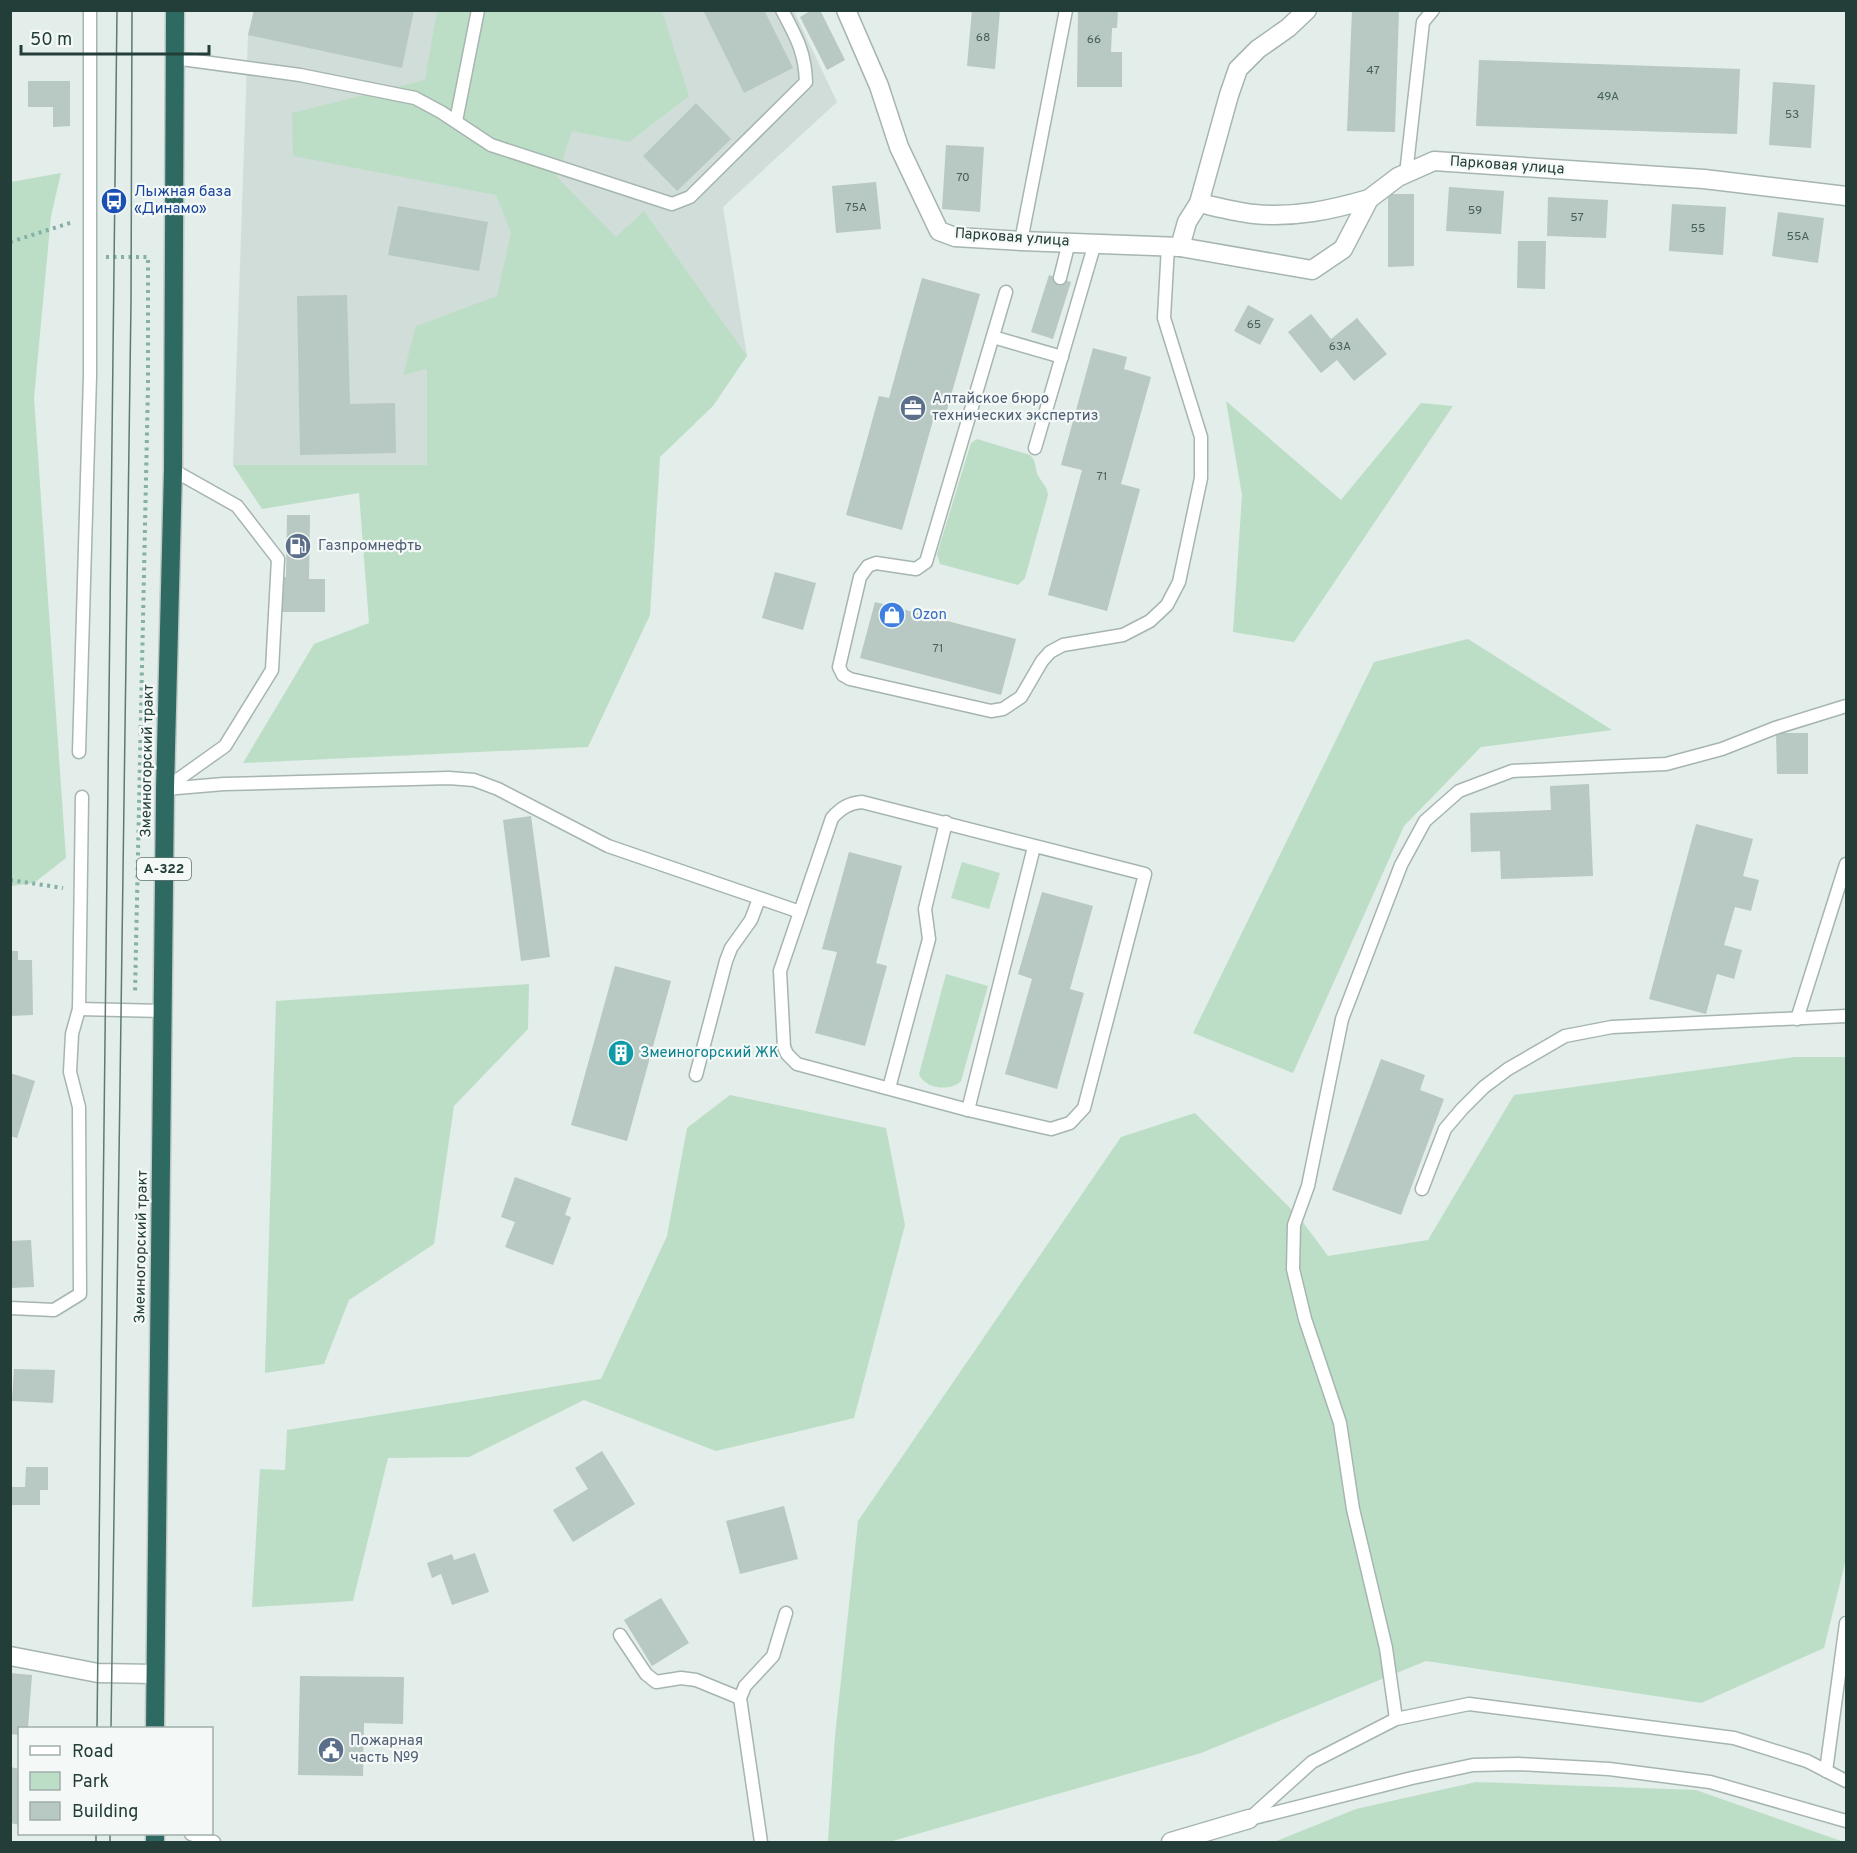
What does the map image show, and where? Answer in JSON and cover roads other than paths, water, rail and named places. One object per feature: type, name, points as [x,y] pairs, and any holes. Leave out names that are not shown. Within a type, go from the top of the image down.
[{"type":"highway","name":"Змеиногорский тракт","points":[[155,1727],[165,789],[173,470],[176,10]]},
{"type":"street","name":"Парковая улица","points":[[846,10],[879,86],[899,147],[939,231],[955,237],[1174,247],[1312,270],[1343,249],[1369,199],[1406,174],[1434,161],[1704,179],[1846,196]]},
{"type":"street","points":[[1174,247],[1199,203],[1229,95],[1239,69],[1258,49],[1288,28],[1307,10]]},
{"type":"street","points":[[1199,203],[1254,214],[1291,214],[1328,211],[1369,199]]},
{"type":"street","points":[[10,1656],[98,1673],[155,1674]]},
{"type":"street","points":[[1171,1842],[1249,1819]]},
{"type":"lane","points":[[79,752],[90,376],[90,10]]},
{"type":"lane","points":[[456,122],[478,10]]},
{"type":"lane","points":[[174,58],[300,75],[415,98],[491,145],[672,204],[690,197],[806,82],[805,62],[798,40],[782,10]]},
{"type":"lane","points":[[1021,241],[1066,10]]},
{"type":"lane","points":[[1406,174],[1423,22],[1433,10]]},
{"type":"lane","points":[[1060,278],[1069,242]]},
{"type":"lane","points":[[1035,448],[1095,243]]},
{"type":"lane","points":[[1006,292],[926,562],[916,569],[876,563],[863,571],[839,667],[843,675],[850,679],[991,711],[1003,709],[1021,697],[1042,661],[1050,652],[1063,645],[1123,635],[1150,621],[1167,605],[1179,582],[1201,478],[1201,437],[1164,318],[1174,247]]},
{"type":"lane","points":[[993,337],[1062,357]]},
{"type":"lane","points":[[165,789],[225,746],[272,670],[278,559],[237,506],[173,470]]},
{"type":"lane","points":[[1396,1719],[1386,1648],[1353,1509],[1340,1423],[1305,1318],[1293,1269],[1294,1225],[1308,1186],[1342,1018],[1401,865],[1425,821],[1458,791],[1512,771],[1666,764],[1722,749],[1775,728],[1846,706]]},
{"type":"lane","points":[[165,789],[271,783],[449,778],[474,780],[498,789],[608,846],[800,912]]},
{"type":"lane","points":[[10,1308],[54,1310],[80,1294],[79,1107],[70,1072],[72,1034],[79,1009],[82,797]]},
{"type":"lane","points":[[862,802],[946,822],[1034,847],[1145,874],[1084,1108],[1079,1116],[1070,1123],[1052,1129],[968,1110],[796,1064],[787,1054],[783,1040],[780,971],[832,818],[839,810],[862,802]]},
{"type":"lane","points":[[889,1088],[929,939],[925,909],[946,822]]},
{"type":"lane","points":[[968,1110],[1034,847]]},
{"type":"lane","points":[[1797,1019],[1846,864]]},
{"type":"lane","points":[[696,1075],[726,961],[731,948],[751,920],[759,899]]},
{"type":"lane","points":[[79,1009],[163,1011]]},
{"type":"lane","points":[[1422,1189],[1446,1129],[1462,1109],[1484,1087],[1508,1069],[1565,1036],[1612,1027],[1846,1016]]},
{"type":"lane","points":[[761,1842],[740,1698],[745,1686],[773,1656],[786,1613]]},
{"type":"lane","points":[[1827,1771],[1846,1623]]},
{"type":"lane","points":[[620,1635],[646,1674],[656,1682],[681,1678],[696,1680],[740,1698]]},
{"type":"lane","points":[[1249,1819],[1312,1762],[1396,1719],[1469,1704],[1734,1738],[1807,1761],[1846,1781]]},
{"type":"lane","points":[[1249,1819],[1473,1765],[1519,1764],[1609,1769],[1710,1782],[1846,1821]]},
{"type":"lane","points":[[196,1835],[214,1842]]},
{"type":"tram line","points":[[97,1727],[117,10]]},
{"type":"tram line","points":[[111,1727],[131,302],[132,10]]},
{"type":"tram line","points":[[96,1835],[96,1842]]},
{"type":"tram line","points":[[110,1835],[110,1842]]},
{"type":"place","name":"Лыжная база «Динамо»","points":[[114,201]]},
{"type":"place","name":"Алтайское бюро технических экспертиз","points":[[913,408]]},
{"type":"place","name":"Газпромнефть","points":[[298,546]]},
{"type":"place","name":"Ozon","points":[[892,615]]},
{"type":"place","name":"Змеиногорский ЖК","points":[[621,1053]]},
{"type":"place","name":"Пожарная часть №9","points":[[331,1750]]}]
